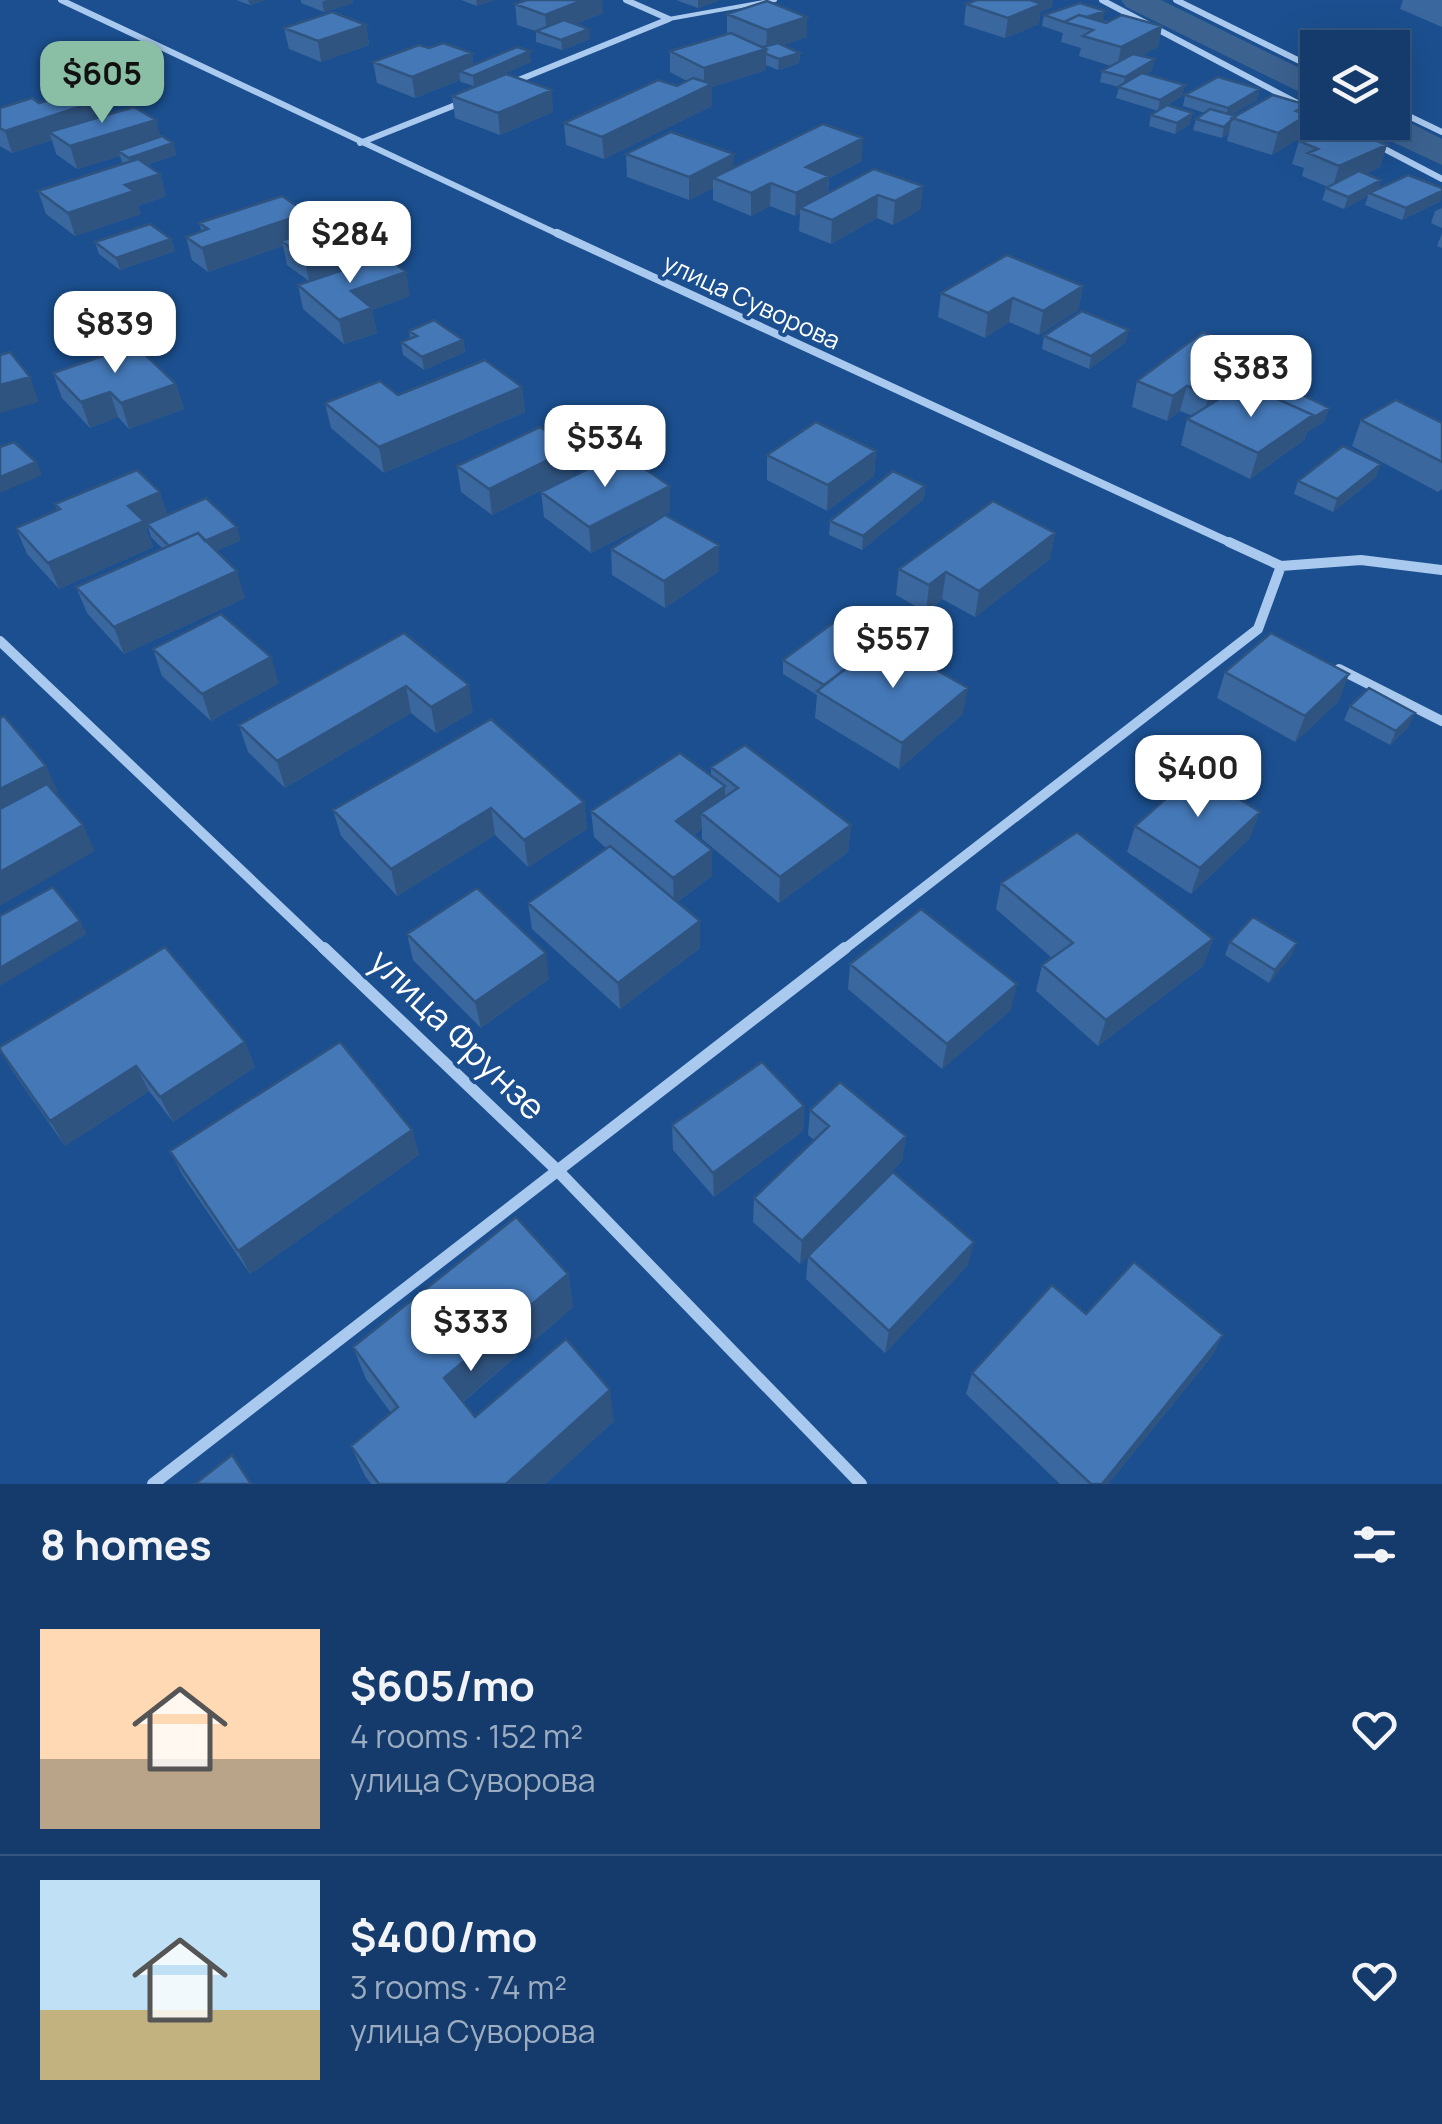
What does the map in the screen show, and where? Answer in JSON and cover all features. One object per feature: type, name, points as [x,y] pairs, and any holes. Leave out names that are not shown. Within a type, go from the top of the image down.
[{"type":"street","name":"улица Суворова","points":[[61,0],[360,144],[1281,566],[1361,560],[1442,570]]},
{"type":"street","points":[[626,0],[670,19]]},
{"type":"street","points":[[1102,0],[1300,104]]},
{"type":"street","points":[[1176,0],[1300,61]]},
{"type":"street","points":[[508,84],[670,19]]},
{"type":"street","points":[[360,144],[471,99]]},
{"type":"street","points":[[1410,117],[1442,132]]},
{"type":"street","points":[[1368,140],[1442,179]]},
{"type":"street","points":[[153,1484],[1258,629],[1281,566]]},
{"type":"street","points":[[1258,629],[1274,637]]},
{"type":"street","name":"улица Фрунзе","points":[[0,641],[557,1170],[862,1484]]},
{"type":"street","points":[[1325,662],[1442,721]]},
{"type":"lane","points":[[670,19],[775,0]]},
{"type":"building","points":[[527,0],[583,0],[545,15],[515,4]]},
{"type":"building","points":[[977,0],[1030,0],[1042,4],[1008,18],[966,4]]},
{"type":"building","points":[[767,1],[807,17],[767,30],[727,14]]},
{"type":"building","points":[[1080,3],[1105,11],[1064,22],[1044,15]]},
{"type":"building","points":[[332,12],[366,25],[318,41],[284,28]]},
{"type":"building","points":[[1079,15],[1106,23],[1122,15],[1162,26],[1121,47],[1083,36],[1093,30],[1064,22]]},
{"type":"building","points":[[564,20],[589,29],[561,40],[536,31]]},
{"type":"building","points":[[731,33],[766,49],[704,68],[670,51]]},
{"type":"building","points":[[443,43],[472,53],[412,77],[373,62],[419,45],[429,48]]},
{"type":"building","points":[[778,43],[800,53],[779,59],[766,54],[763,47]]},
{"type":"building","points":[[517,47],[530,51],[473,76],[459,71]]},
{"type":"building","points":[[1133,54],[1155,59],[1125,77],[1102,71]]},
{"type":"building","points":[[1142,73],[1185,85],[1160,100],[1118,87]]},
{"type":"building","points":[[506,74],[552,90],[498,113],[452,96]]},
{"type":"building","points":[[1218,77],[1260,89],[1228,108],[1185,95]]},
{"type":"building","points":[[693,78],[712,84],[602,137],[564,123],[658,80],[677,86]]},
{"type":"building","points":[[87,88],[107,98],[5,131],[0,128],[0,108],[32,98],[39,103]]},
{"type":"building","points":[[1273,95],[1300,103],[1296,111],[1300,119],[1278,133],[1232,118]]},
{"type":"building","points":[[1167,105],[1193,113],[1177,123],[1151,115]]},
{"type":"building","points":[[134,107],[156,120],[70,146],[49,132]]},
{"type":"building","points":[[1210,109],[1236,116],[1224,127],[1196,119]]},
{"type":"building","points":[[823,124],[863,138],[806,167],[829,176],[796,193],[771,183],[751,193],[713,178]]},
{"type":"building","points":[[671,132],[734,154],[689,177],[626,154]]},
{"type":"building","points":[[162,136],[173,143],[129,158],[118,151]]},
{"type":"building","points":[[1374,140],[1387,145],[1339,166],[1308,153],[1318,149],[1299,141]]},
{"type":"building","points":[[138,159],[160,174],[125,185],[134,191],[68,213],[38,191]]},
{"type":"building","points":[[874,169],[923,186],[895,201],[878,195],[832,220],[800,208]]},
{"type":"building","points":[[1359,171],[1381,180],[1348,197],[1326,188]]},
{"type":"building","points":[[1408,175],[1442,191],[1406,208],[1369,193]]},
{"type":"building","points":[[282,196],[307,213],[202,248],[186,237],[208,229],[199,223]]},
{"type":"building","points":[[359,214],[382,229],[304,257],[281,241]]},
{"type":"building","points":[[150,224],[171,239],[116,258],[95,242]]},
{"type":"building","points":[[1007,255],[1083,286],[1043,311],[1013,298],[988,313],[941,293]]},
{"type":"building","points":[[385,256],[406,272],[351,291],[372,308],[339,320],[298,285]]},
{"type":"building","points":[[1082,311],[1129,330],[1091,356],[1044,336]]},
{"type":"building","points":[[434,320],[463,340],[422,357],[401,342],[417,336],[409,331]]},
{"type":"building","points":[[1203,332],[1260,354],[1209,395],[1187,386],[1173,396],[1137,381]]},
{"type":"building","points":[[135,345],[176,384],[121,403],[110,392],[81,402],[53,373]]},
{"type":"building","points":[[10,352],[30,377],[0,385],[0,355]]},
{"type":"building","points":[[485,360],[522,387],[379,447],[325,403],[380,381],[398,395]]},
{"type":"building","points":[[1288,388],[1329,408],[1311,419],[1313,415],[1273,397]]},
{"type":"building","points":[[1260,391],[1313,415],[1258,453],[1187,419],[1227,394],[1244,402]]},
{"type":"building","points":[[1396,400],[1442,423],[1442,462],[1361,420]]},
{"type":"building","points":[[816,422],[876,451],[828,485],[767,455]]},
{"type":"building","points":[[540,427],[572,448],[489,489],[457,466]]},
{"type":"building","points":[[14,442],[36,462],[0,477],[0,447]]},
{"type":"building","points":[[1343,446],[1381,464],[1337,499],[1298,481]]},
{"type":"building","points":[[621,453],[670,486],[589,527],[541,492]]},
{"type":"building","points":[[137,470],[160,492],[128,506],[144,521],[48,563],[16,528],[60,509],[55,504]]},
{"type":"building","points":[[893,471],[925,486],[863,536],[830,521]]},
{"type":"building","points":[[206,498],[237,527],[205,541],[198,533],[169,546],[147,524]]},
{"type":"building","points":[[993,501],[1055,533],[979,591],[946,572],[929,585],[899,569]]},
{"type":"building","points":[[665,515],[719,545],[664,581],[611,549]]},
{"type":"building","points":[[198,533],[237,571],[114,627],[76,587]]},
{"type":"building","points":[[221,614],[271,657],[202,694],[153,649]]},
{"type":"building","points":[[833,623],[874,647],[824,685],[783,660]]},
{"type":"building","points":[[404,633],[469,685],[431,707],[406,686],[277,761],[239,725]]},
{"type":"building","points":[[1271,633],[1349,674],[1305,716],[1225,672]]},
{"type":"building","points":[[883,640],[968,688],[902,743],[817,691]]},
{"type":"building","points":[[1369,688],[1415,713],[1396,731],[1350,706]]},
{"type":"building","points":[[4,716],[46,766],[0,789],[0,718]]},
{"type":"building","points":[[491,719],[584,802],[524,840],[491,808],[391,869],[333,810]]},
{"type":"building","points":[[745,745],[851,825],[780,877],[701,813],[738,788],[711,767]]},
{"type":"building","points":[[680,753],[725,786],[676,821],[712,850],[673,878],[591,811]]},
{"type":"building","points":[[1196,772],[1260,812],[1200,868],[1135,826]]},
{"type":"building","points":[[47,784],[83,825],[0,872],[0,809]]},
{"type":"building","points":[[1077,832],[1213,939],[1106,1020],[1042,965],[1073,943],[1001,883]]},
{"type":"building","points":[[610,846],[700,921],[618,983],[528,903]]},
{"type":"building","points":[[53,887],[80,921],[0,968],[0,916]]},
{"type":"building","points":[[477,888],[546,953],[475,1002],[407,934]]},
{"type":"building","points":[[921,909],[1017,984],[947,1044],[850,964]]},
{"type":"building","points":[[1253,917],[1297,943],[1275,970],[1230,942]]},
{"type":"building","points":[[165,947],[245,1042],[160,1097],[136,1066],[50,1121],[0,1047]]},
{"type":"building","points":[[340,1042],[412,1130],[238,1251],[170,1151]]},
{"type":"building","points":[[762,1062],[804,1106],[713,1173],[672,1125]]},
{"type":"building","points":[[840,1082],[906,1136],[802,1241],[754,1198],[829,1126],[810,1110]]},
{"type":"building","points":[[893,1172],[974,1242],[889,1331],[808,1256]]},
{"type":"building","points":[[516,1217],[568,1274],[444,1378],[475,1417],[566,1339],[610,1390],[506,1484],[379,1484],[351,1446],[398,1407],[353,1347]]},
{"type":"building","points":[[1134,1262],[1223,1335],[1102,1484],[1091,1484],[972,1373],[1052,1285],[1086,1314]]},
{"type":"building","points":[[232,1455],[251,1484],[195,1484]]},
{"type":"waterway","points":[[1137,0],[1300,82]]},
{"type":"waterway","points":[[1410,137],[1442,154]]}]
